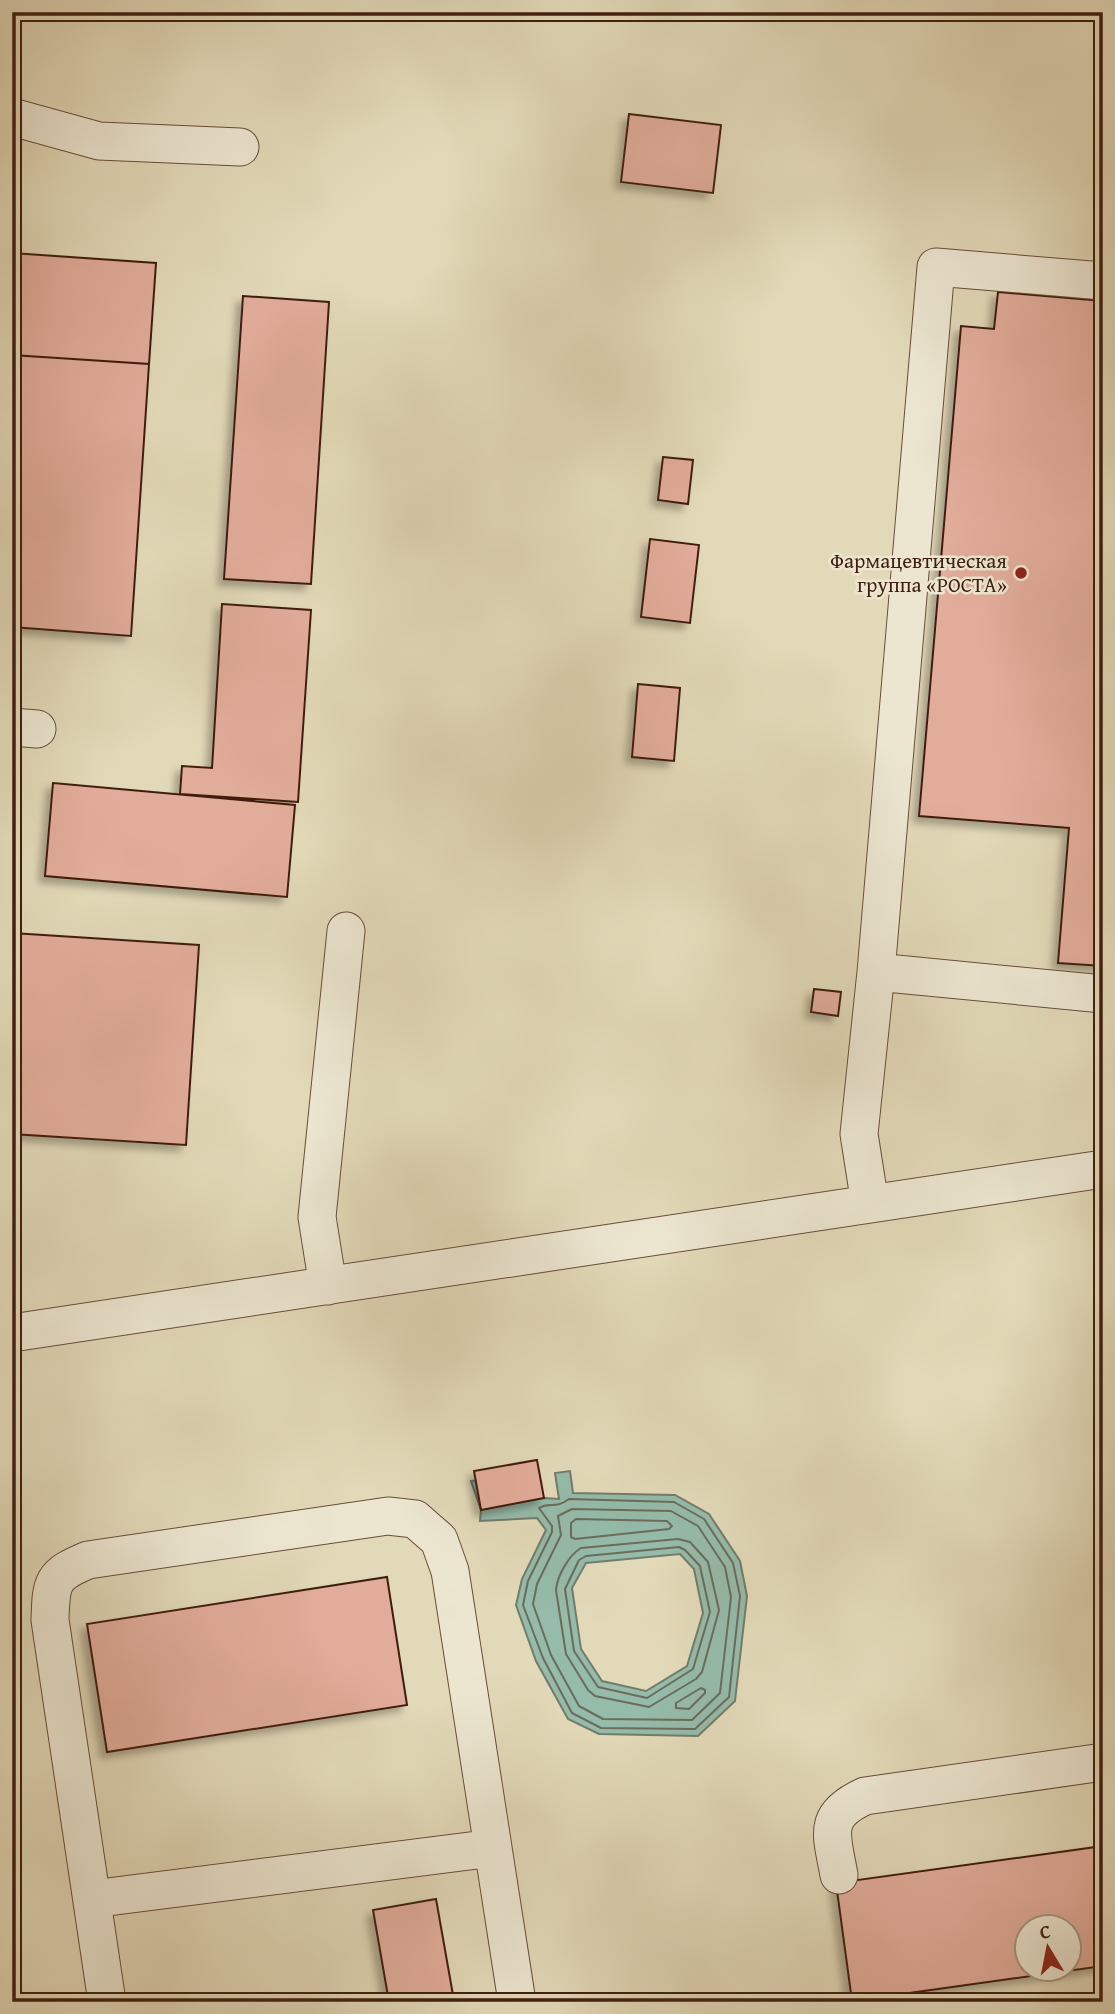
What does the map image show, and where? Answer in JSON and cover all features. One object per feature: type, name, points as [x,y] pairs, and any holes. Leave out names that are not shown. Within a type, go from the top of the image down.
[{"type":"street","points":[[12,117],[99,141],[240,147]]},
{"type":"street","points":[[870,1204],[859,1134],[876,972],[936,267],[1103,281]]},
{"type":"street","points":[[328,1286],[317,1217],[346,931]]},
{"type":"street","points":[[876,972],[1103,994]]},
{"type":"street","points":[[12,1334],[1103,1169]]},
{"type":"street","points":[[107,2002],[50,1620],[51,1590],[64,1570],[88,1560],[388,1516],[415,1519],[439,1540],[450,1571],[517,2002]]},
{"type":"street","points":[[839,1875],[833,1836],[835,1818],[846,1805],[865,1796],[1103,1762]]},
{"type":"street","points":[[92,1899],[493,1848]]},
{"type":"water","points":[[570,1471],[573,1493],[675,1495],[709,1514],[740,1561],[747,1596],[735,1701],[698,1736],[599,1734],[568,1719],[536,1661],[516,1605],[522,1579],[546,1530],[537,1518],[480,1521],[481,1510],[471,1481],[493,1478],[500,1506],[544,1498],[559,1499],[555,1473]],"holes":[[[680,1554],[694,1569],[703,1613],[687,1666],[646,1691],[602,1681],[581,1649],[572,1588],[586,1563]]]},
{"type":"building","points":[[629,114],[721,125],[713,193],[621,182]]},
{"type":"building","points":[[12,253],[156,263],[149,364],[12,355]]},
{"type":"building","name":"Фармацевтическая группа «РОСТА»","points":[[998,292],[1103,301],[1103,966],[1058,963],[1069,828],[919,816],[961,326],[994,329]]},
{"type":"building","points":[[243,296],[329,302],[311,584],[224,579]]},
{"type":"building","points":[[12,355],[149,364],[131,636],[12,627]]},
{"type":"building","points":[[663,457],[693,460],[688,504],[658,500]]},
{"type":"building","points":[[650,539],[699,545],[690,623],[641,617]]},
{"type":"building","points":[[222,604],[311,610],[298,802],[180,794],[182,766],[212,768]]},
{"type":"building","points":[[638,684],[680,688],[674,761],[632,757]]},
{"type":"building","points":[[53,783],[295,805],[287,897],[45,876]]},
{"type":"building","points":[[12,933],[199,945],[186,1145],[12,1134]]},
{"type":"building","points":[[814,989],[841,992],[838,1016],[811,1012]]},
{"type":"building","points":[[537,1460],[544,1498],[481,1510],[474,1471]]},
{"type":"building","points":[[387,1577],[407,1705],[107,1752],[87,1624]]},
{"type":"building","points":[[1103,1846],[1103,1966],[1084,1969],[1084,1912],[1014,1912],[1014,1978],[852,2001],[836,1883]]},
{"type":"building","points":[[436,1899],[453,1995],[413,2002],[389,2002],[373,1910]]},
{"type":"place","name":"Фармацевтическая группа «РОСТА»","points":[[1021,573]]}]
